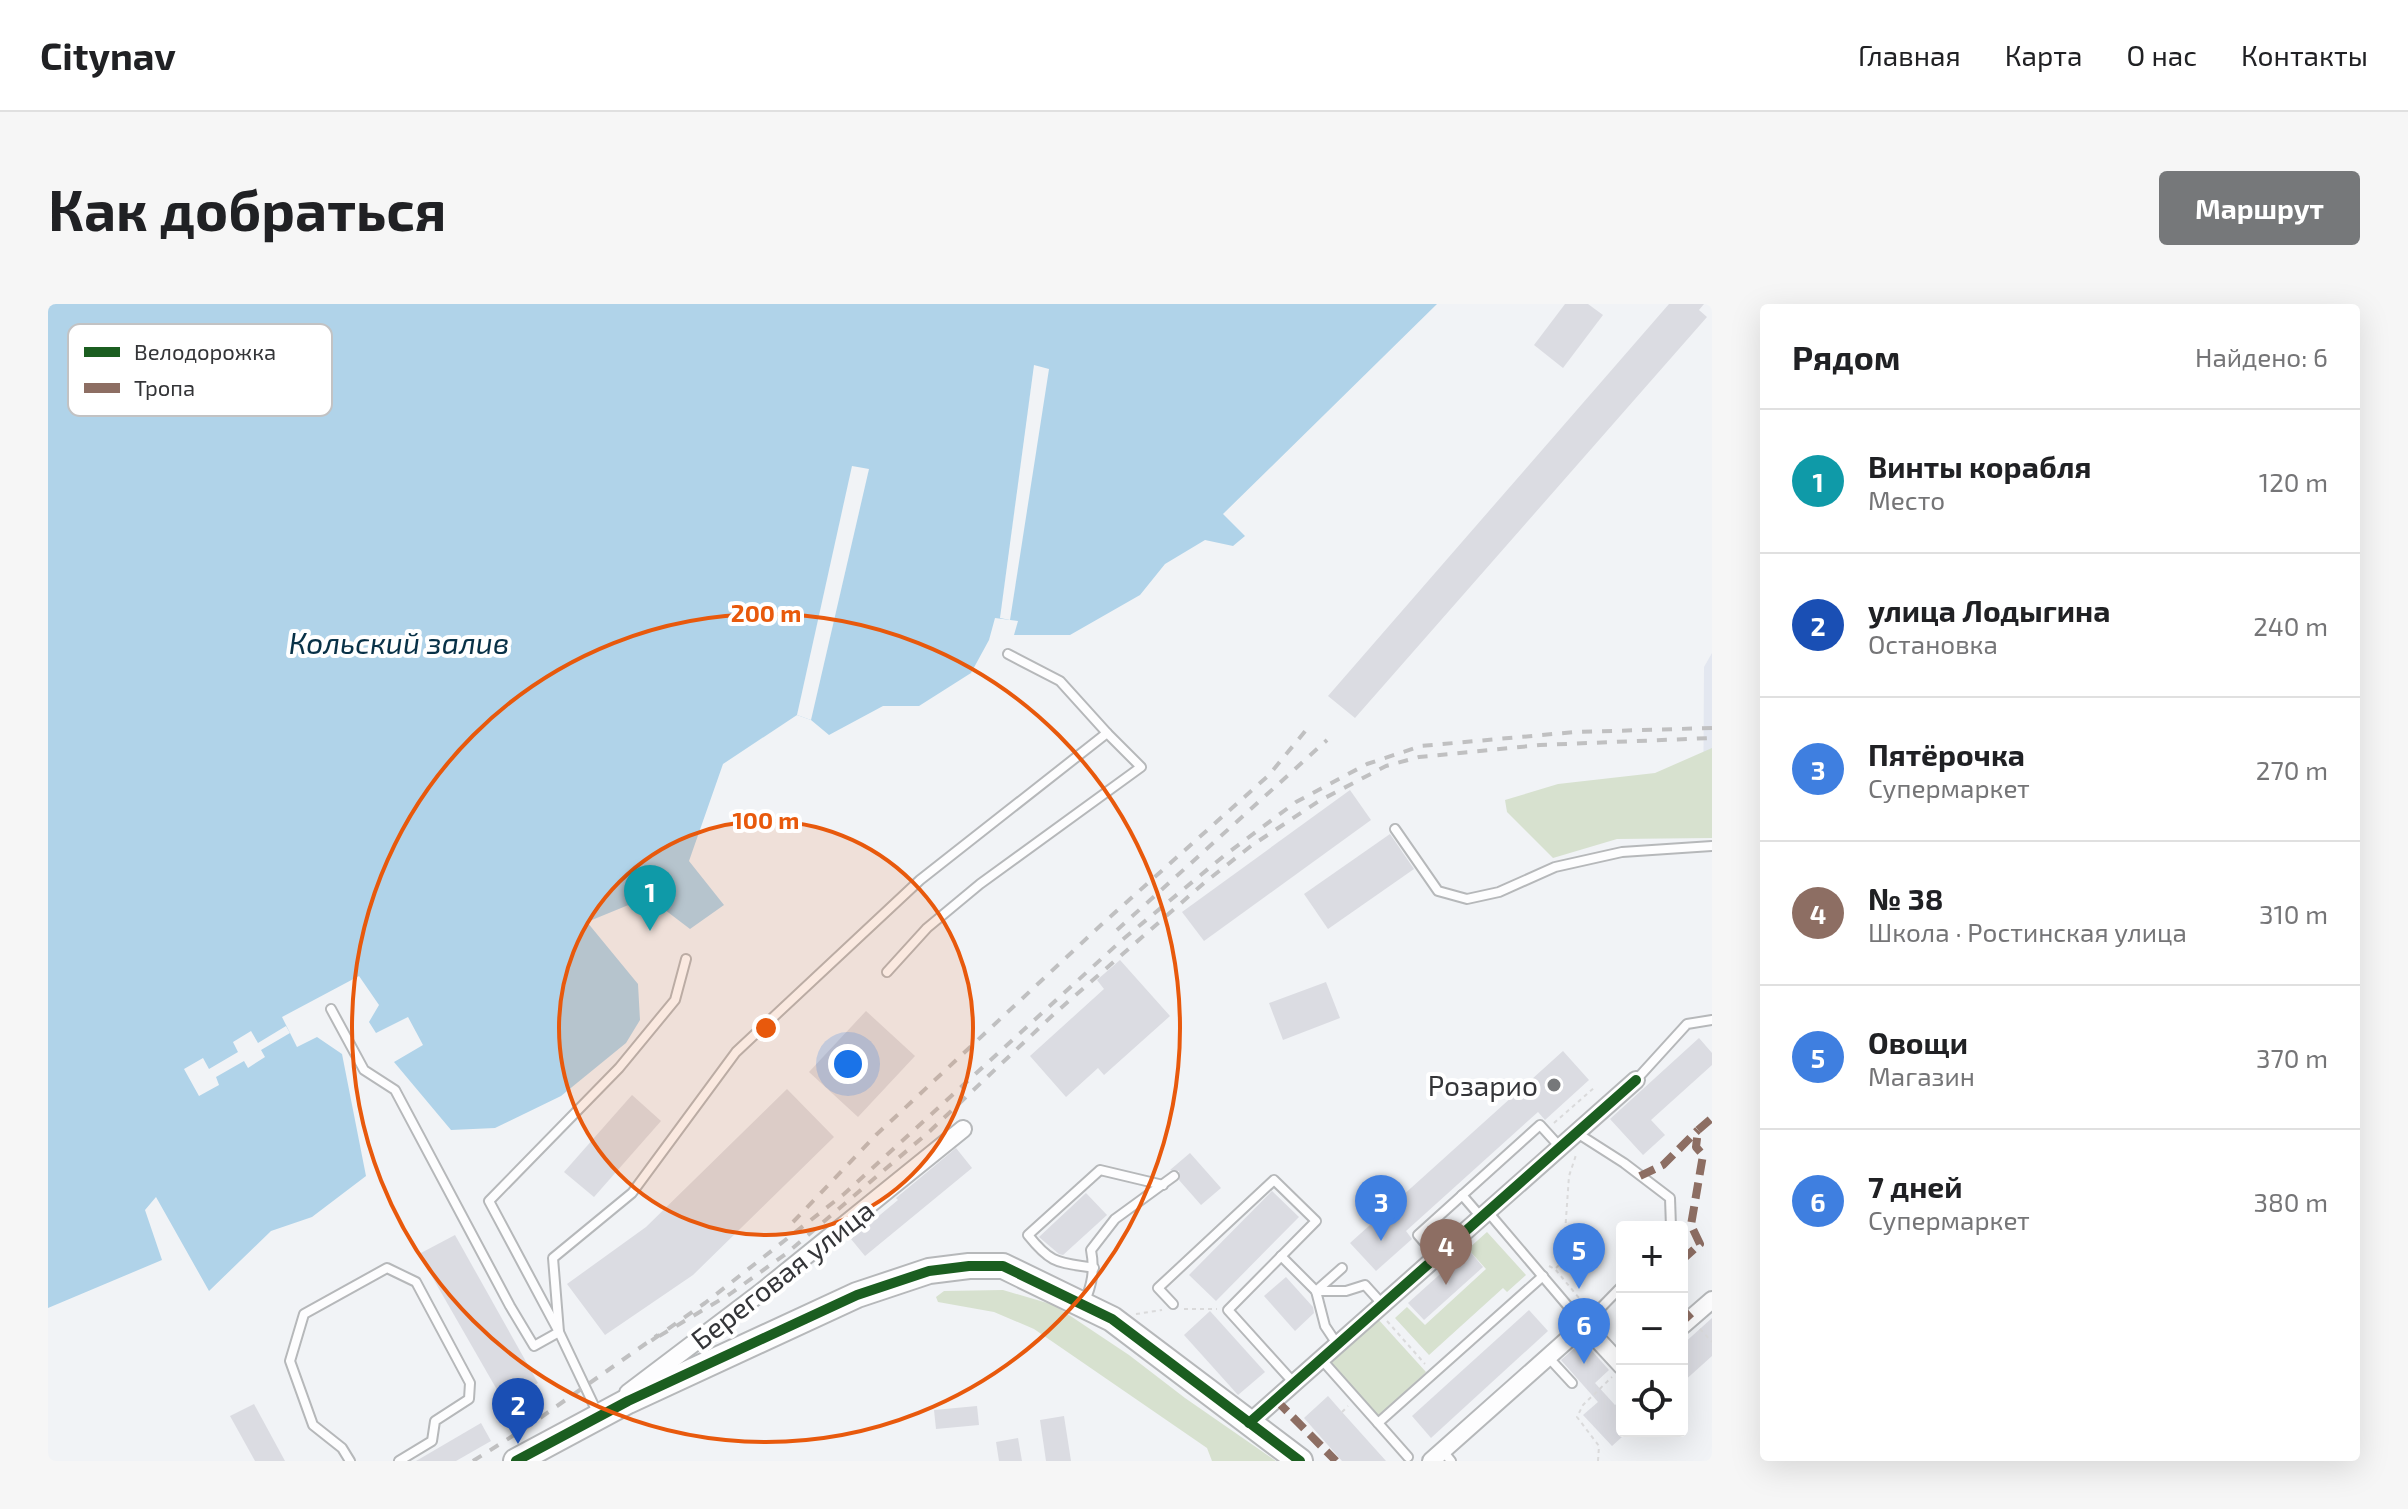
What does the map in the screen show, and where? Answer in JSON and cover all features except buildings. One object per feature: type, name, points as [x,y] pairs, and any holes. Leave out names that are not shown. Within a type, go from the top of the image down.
[{"type":"street","points":[[1249,1423],[1636,1080]]},
{"type":"street","name":"Береговая улица","points":[[599,1417],[760,1293],[963,1129]]},
{"type":"street","points":[[530,1457],[599,1417],[857,1295],[929,1271],[1003,1266],[1112,1319],[1300,1461]]},
{"type":"street","points":[[1688,1322],[1712,1300]]},
{"type":"street","points":[[1442,1458],[1584,1325],[1616,1365]]},
{"type":"lane","points":[[887,972],[927,928],[980,884],[1141,767],[1060,681],[1008,654]]},
{"type":"lane","points":[[559,1332],[553,1258],[632,1193],[736,1052],[920,880],[1107,733]]},
{"type":"lane","points":[[1395,829],[1438,891],[1467,899],[1499,892],[1555,867],[1622,852],[1712,846]]},
{"type":"lane","points":[[599,1417],[559,1332],[489,1201],[619,1068],[675,1000],[686,959]]},
{"type":"lane","points":[[331,1009],[364,1070],[395,1090],[534,1346],[559,1332]]},
{"type":"lane","points":[[1636,1080],[1687,1024],[1712,1020]]},
{"type":"lane","points":[[1438,1257],[1418,1235],[1462,1195],[1540,1125],[1560,1147]]},
{"type":"lane","points":[[1577,1133],[1670,1198],[1671,1221]]},
{"type":"lane","points":[[1094,1268],[1057,1262],[1045,1256],[1028,1235],[1100,1170],[1163,1185]]},
{"type":"lane","points":[[1084,1304],[1094,1268],[1091,1250],[1115,1219],[1174,1176]]},
{"type":"lane","points":[[1177,1306],[1158,1288],[1274,1180],[1316,1221],[1228,1310],[1294,1384]]},
{"type":"lane","points":[[1462,1195],[1485,1214],[1584,1325],[1616,1292]]},
{"type":"lane","points":[[1281,1256],[1316,1291],[1325,1326],[1338,1346]]},
{"type":"lane","points":[[350,1461],[342,1448],[313,1425],[290,1361],[304,1314],[387,1268],[416,1282],[470,1383],[469,1399],[435,1421],[432,1441],[399,1461]]},
{"type":"lane","points":[[1316,1291],[1342,1268]]},
{"type":"lane","points":[[1378,1423],[1543,1276]]},
{"type":"lane","points":[[1316,1291],[1346,1291],[1365,1285],[1381,1308]]},
{"type":"lane","points":[[1548,1357],[1572,1383]]},
{"type":"lane","points":[[1322,1360],[1408,1457]]},
{"type":"path","points":[[1555,1269],[1563,1261],[1569,1176],[1576,1157],[1577,1133]]},
{"type":"path","points":[[1177,1306],[1228,1310]]},
{"type":"path","points":[[1381,1308],[1434,1373]]},
{"type":"path","points":[[1688,1324],[1712,1342]]},
{"type":"path","points":[[1598,1461],[1599,1446],[1577,1417],[1583,1405],[1616,1374]]},
{"type":"path","points":[[1342,1412],[1349,1405]]},
{"type":"shaded area","points":[[1712,653],[1712,838],[1703,838],[1704,667]]},
{"type":"green space","points":[[1712,748],[1712,838],[1617,839],[1553,858],[1507,812],[1505,800],[1558,784],[1655,773]]},
{"type":"green space","points":[[1487,1232],[1526,1275],[1507,1292],[1503,1288],[1429,1355],[1395,1318],[1407,1307],[1425,1325],[1486,1269],[1468,1249]]},
{"type":"green space","points":[[1003,1290],[1054,1305],[1276,1461],[1212,1461],[1207,1448],[1034,1329],[994,1312],[938,1302],[936,1297],[944,1291]]},
{"type":"green space","points":[[1377,1318],[1426,1372],[1378,1417],[1329,1363]]},
{"type":"water","name":"Кольский залив","points":[[48,304],[1437,304],[1223,514],[1245,536],[1233,546],[1205,540],[1165,564],[1140,595],[1070,635],[1014,635],[1018,621],[995,618],[989,640],[971,673],[919,706],[883,706],[829,735],[811,720],[797,715],[723,764],[689,861],[724,905],[690,929],[648,897],[587,922],[638,984],[640,1020],[626,1043],[561,1096],[495,1128],[451,1130],[394,1062],[423,1045],[408,1017],[376,1033],[369,1022],[379,1005],[359,976],[282,1017],[297,1047],[317,1037],[342,1054],[366,1176],[312,1217],[271,1231],[209,1291],[156,1197],[145,1210],[162,1260],[48,1308]]},
{"type":"pier","points":[[1034,365],[1049,369],[1010,620],[1000,618]]},
{"type":"pier","points":[[852,466],[869,469],[811,720],[797,715]]},
{"type":"pier","points":[[286,1026],[290,1033],[261,1050],[265,1057],[248,1068],[244,1061],[216,1077],[219,1085],[199,1096],[184,1069],[203,1058],[209,1069],[238,1052],[233,1042],[251,1031],[258,1043]]},
{"type":"railway","points":[[793,1222],[877,1134],[1101,925],[1269,775],[1311,724]]},
{"type":"railway","points":[[1712,728],[1575,732],[1421,746],[1367,764],[1296,802],[1225,855],[1122,940],[844,1194],[705,1303],[651,1341],[730,1294],[787,1253],[930,1131],[1054,1014],[1204,883],[1251,846],[1319,801],[1386,766],[1419,757],[1540,745],[1712,738]]},
{"type":"railway","points":[[1117,930],[1327,740]]},
{"type":"railway","points":[[473,1461],[658,1335]]},
{"type":"marked path","points":[[1688,1255],[1700,1244],[1691,1225],[1703,1155],[1696,1147],[1698,1130],[1712,1118]]},
{"type":"marked path","points":[[1640,1176],[1663,1165],[1698,1130]]},
{"type":"marked path","points":[[1688,1316],[1691,1319]]},
{"type":"marked path","points":[[1276,1400],[1336,1461]]},
{"type":"cycle path","points":[[1249,1423],[1636,1080]]},
{"type":"cycle path","points":[[516,1461],[628,1401],[857,1295],[929,1271],[969,1266],[1003,1266],[1112,1319],[1300,1461]]},
{"type":"place","name":"Винты корабля","points":[[650,931]]},
{"type":"place","name":"Розарио","points":[[1554,1085]]},
{"type":"place","name":"Пятёрочка","points":[[1381,1241]]},
{"type":"place","name":"№ 38","points":[[1446,1285]]},
{"type":"place","name":"Овощи","points":[[1579,1289]]},
{"type":"place","name":"7 дней","points":[[1584,1364]]},
{"type":"place","name":"улица Лодыгина","points":[[518,1444]]}]
